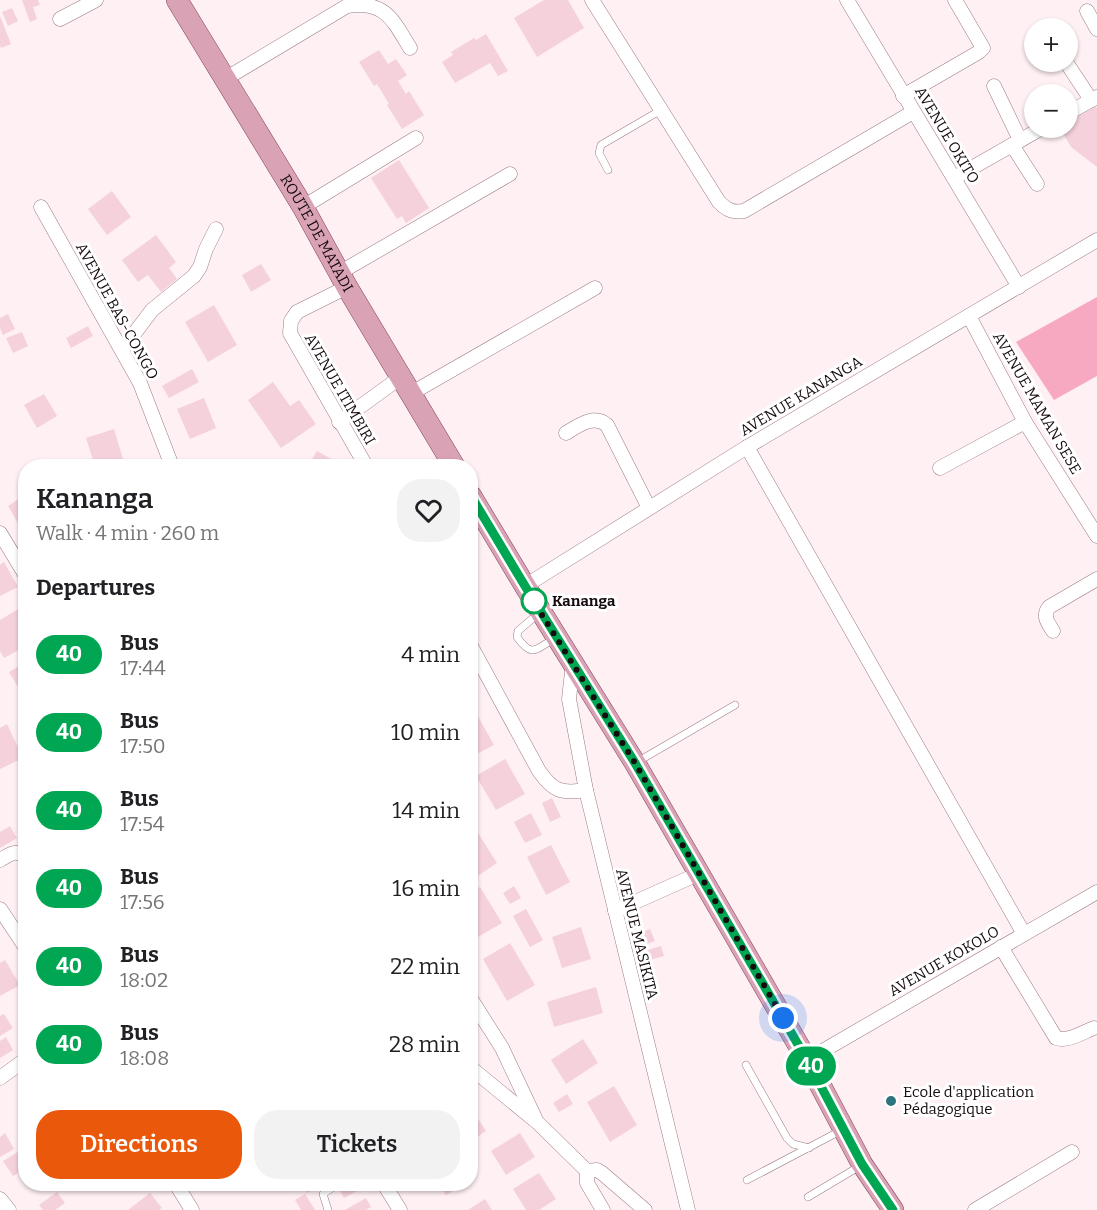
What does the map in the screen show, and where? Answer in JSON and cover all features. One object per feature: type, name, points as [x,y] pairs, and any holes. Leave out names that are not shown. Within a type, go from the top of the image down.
[{"type":"main road","name":"ROUTE DE MATADI","points":[[177,0],[303,207],[343,280],[450,459]]},
{"type":"main road","points":[[478,508],[635,763],[807,1060],[862,1164],[893,1210]]},
{"type":"street","points":[[60,20],[96,0]]},
{"type":"street","points":[[592,0],[719,202],[735,213],[744,211],[913,112]]},
{"type":"street","name":"AVENUE OKITO","points":[[847,0],[1019,287]]},
{"type":"street","points":[[903,96],[983,48],[955,0]]},
{"type":"street","points":[[225,80],[347,6],[359,3],[371,4],[388,12],[410,48]]},
{"type":"street","points":[[1087,11],[1097,29]]},
{"type":"street","points":[[1074,72],[1094,98],[1078,107]]},
{"type":"street","points":[[994,86],[1016,142],[1037,183]]},
{"type":"street","points":[[303,207],[416,138]]},
{"type":"street","points":[[954,178],[1024,138]]},
{"type":"street","name":"AVENUE ITIMBIRI","points":[[362,459],[290,333],[291,321],[297,312],[343,280],[510,174]]},
{"type":"street","name":"AVENUE BAS-CONGO","points":[[41,207],[140,383],[169,459]]},
{"type":"street","points":[[122,350],[152,310],[194,276],[216,229]]},
{"type":"street","name":"AVENUE KANANGA","points":[[525,586],[747,447],[1097,240]]},
{"type":"street","points":[[339,422],[595,288]]},
{"type":"street","name":"AVENUE MAMAN SESE","points":[[969,316],[1025,422],[1097,536]]},
{"type":"street","points":[[567,433],[592,420],[601,420],[607,425],[649,508]]},
{"type":"street","points":[[940,468],[1025,422]]},
{"type":"street","points":[[747,447],[1024,934]]},
{"type":"street","points":[[0,533],[18,563]]},
{"type":"street","points":[[1053,632],[1045,618],[1045,612],[1049,607],[1097,579]]},
{"type":"street","points":[[478,659],[538,771],[546,781],[567,793],[586,790]]},
{"type":"street","name":"AVENUE MASIKITA","points":[[573,663],[569,699],[586,790],[688,1210]]},
{"type":"street","points":[[0,860],[18,852]]},
{"type":"street","points":[[615,911],[698,874]]},
{"type":"street","name":"AVENUE KOKOLO","points":[[807,1060],[1097,892]]},
{"type":"street","points":[[0,909],[18,936]]},
{"type":"street","points":[[1001,947],[1056,1038],[1060,1040],[1068,1038],[1094,1028]]},
{"type":"street","points":[[478,1010],[502,1048],[537,1122]]},
{"type":"street","points":[[0,1078],[18,1065]]},
{"type":"street","points":[[478,1074],[537,1122],[587,1171],[587,1183],[603,1210]]},
{"type":"street","points":[[975,1210],[1072,1152]]},
{"type":"street","points":[[587,1171],[597,1170],[602,1173],[645,1210]]},
{"type":"street","points":[[180,1191],[192,1210]]},
{"type":"street","points":[[388,1191],[400,1210]]},
{"type":"street","points":[[0,1199],[9,1210]]},
{"type":"lane","points":[[609,170],[599,153],[601,145],[662,110]]},
{"type":"lane","points":[[541,611],[518,631],[517,637],[529,651],[557,637]]},
{"type":"lane","points":[[635,763],[735,705]]},
{"type":"lane","points":[[746,1065],[787,1138],[793,1144],[809,1148]]},
{"type":"lane","points":[[747,1180],[844,1129]]},
{"type":"lane","points":[[808,1197],[862,1164]]},
{"type":"lane","points":[[328,1191],[323,1194],[328,1210]]},
{"type":"shaded area","points":[[1097,297],[1097,376],[1054,400],[1016,342]]},
{"type":"building","points":[[22,0],[38,0],[40,5],[33,7],[37,19],[30,22]]},
{"type":"building","points":[[544,0],[568,0],[584,28],[537,57],[514,18]]},
{"type":"building","points":[[12,8],[18,21],[8,26],[2,12]]},
{"type":"building","points":[[0,16],[11,44],[1,48],[0,45]]},
{"type":"building","points":[[486,34],[508,71],[498,76],[490,63],[455,83],[442,62],[453,55],[451,52],[474,38],[476,40]]},
{"type":"building","points":[[379,50],[388,64],[396,59],[407,75],[398,81],[406,94],[409,91],[424,115],[402,129],[377,84],[374,86],[359,62]]},
{"type":"building","points":[[1090,103],[1097,108],[1097,167],[1071,147],[1066,138],[1078,138],[1078,112]]},
{"type":"building","points":[[399,160],[429,208],[406,223],[402,216],[397,219],[371,178]]},
{"type":"building","points":[[112,191],[131,217],[107,235],[88,209]]},
{"type":"building","points":[[156,235],[176,262],[169,268],[177,279],[161,292],[148,275],[138,282],[122,260]]},
{"type":"building","points":[[261,264],[271,280],[251,292],[242,275]]},
{"type":"building","points":[[214,305],[237,345],[208,362],[185,322]]},
{"type":"building","points":[[8,314],[15,329],[3,335],[0,318]]},
{"type":"building","points":[[88,326],[93,336],[71,348],[66,338]]},
{"type":"building","points":[[22,332],[28,346],[13,353],[6,338]]},
{"type":"building","points":[[192,369],[199,382],[169,398],[162,386]]},
{"type":"building","points":[[273,382],[290,406],[299,400],[316,424],[281,448],[248,400]]},
{"type":"building","points":[[44,394],[57,416],[37,428],[24,405]]},
{"type":"building","points":[[204,398],[216,428],[190,439],[177,409]]},
{"type":"building","points":[[114,429],[123,459],[93,459],[86,438]]},
{"type":"building","points":[[317,451],[331,459],[312,459]]},
{"type":"building","points":[[18,500],[18,523],[8,506]]},
{"type":"building","points":[[4,562],[18,587],[0,596],[0,565]]},
{"type":"building","points":[[18,609],[18,650],[4,658],[0,651],[0,620]]},
{"type":"building","points":[[18,667],[18,687],[9,672]]},
{"type":"building","points":[[478,716],[494,745],[478,753]]},
{"type":"building","points":[[7,724],[18,747],[18,760],[0,769],[0,728]]},
{"type":"building","points":[[505,759],[525,794],[496,810],[478,779],[478,775]]},
{"type":"building","points":[[552,798],[561,817],[550,822],[542,803]]},
{"type":"building","points":[[531,813],[542,835],[525,843],[514,822]]},
{"type":"building","points":[[10,826],[17,838],[0,848],[0,832]]},
{"type":"building","points":[[478,833],[497,863],[478,876]]},
{"type":"building","points":[[551,845],[570,882],[546,895],[527,857]]},
{"type":"building","points":[[514,886],[521,898],[510,904],[503,893]]},
{"type":"building","points":[[480,887],[502,923],[478,937],[478,888]]},
{"type":"building","points":[[526,909],[543,940],[530,947],[513,916]]},
{"type":"building","points":[[581,927],[591,959],[562,968],[552,937]]},
{"type":"building","points":[[650,929],[655,941],[639,947],[634,935]]},
{"type":"building","points":[[510,943],[535,985],[507,1001],[483,959]]},
{"type":"building","points":[[661,946],[664,956],[643,962],[641,952]]},
{"type":"building","points":[[5,960],[18,982],[18,986],[0,996],[0,963]]},
{"type":"building","points":[[596,987],[603,1013],[554,1027],[547,1002]]},
{"type":"building","points":[[4,1014],[13,1028],[0,1036],[0,1016]]},
{"type":"building","points":[[6,1037],[13,1050],[0,1058],[0,1041]]},
{"type":"building","points":[[583,1039],[598,1063],[566,1084],[551,1060]]},
{"type":"building","points":[[614,1086],[637,1125],[610,1142],[587,1102]]},
{"type":"building","points":[[567,1094],[573,1104],[559,1112],[553,1103]]},
{"type":"building","points":[[478,1119],[486,1131],[478,1136]]},
{"type":"building","points":[[5,1133],[14,1149],[0,1157],[0,1137]]},
{"type":"building","points":[[520,1133],[535,1157],[506,1175],[491,1151]]},
{"type":"building","points":[[18,1152],[18,1173],[13,1176],[3,1161]]},
{"type":"building","points":[[539,1173],[556,1199],[539,1210],[526,1210],[513,1189]]},
{"type":"building","points":[[340,1191],[357,1191],[344,1198]]},
{"type":"building","points":[[57,1192],[65,1203],[55,1210],[43,1210],[39,1205]]},
{"type":"building","points":[[150,1193],[162,1208],[159,1210],[128,1210]]},
{"type":"building","points":[[305,1194],[315,1210],[301,1210],[295,1200]]},
{"type":"building","points":[[366,1198],[371,1207],[366,1210],[345,1210]]},
{"type":"building","points":[[485,1199],[492,1210],[468,1210]]},
{"type":"bus line","name":"40","points":[[478,508],[635,763],[807,1060],[862,1164],[893,1210]]},
{"type":"place","name":"Kananga","points":[[534,601]]},
{"type":"place","name":"Ecole d'application Pédagogique","points":[[891,1101]]},
{"type":"route","points":[[534,601],[532,599],[635,763],[783,1018]]}]
